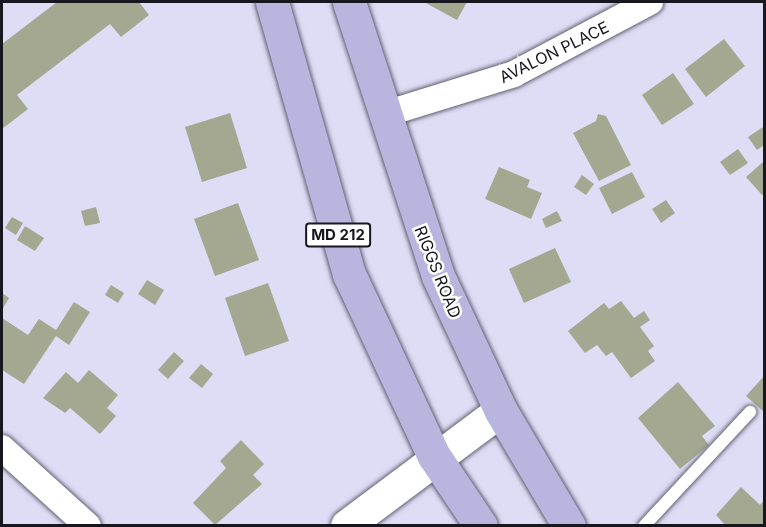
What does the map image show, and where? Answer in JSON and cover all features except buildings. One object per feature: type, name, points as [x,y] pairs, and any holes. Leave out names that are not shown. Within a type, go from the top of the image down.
[{"type":"main road","name":"MD 212","points":[[272,2],[349,274],[434,456],[481,525]]},
{"type":"main road","name":"RIGGS ROAD","points":[[349,2],[438,276],[501,411],[568,525]]},
{"type":"street","name":"AVALON PLACE","points":[[385,114],[514,75],[650,2]]},
{"type":"street","points":[[347,525],[434,456],[501,411]]},
{"type":"street","points":[[2,448],[88,525]]},
{"type":"lane","points":[[644,525],[750,412]]}]
